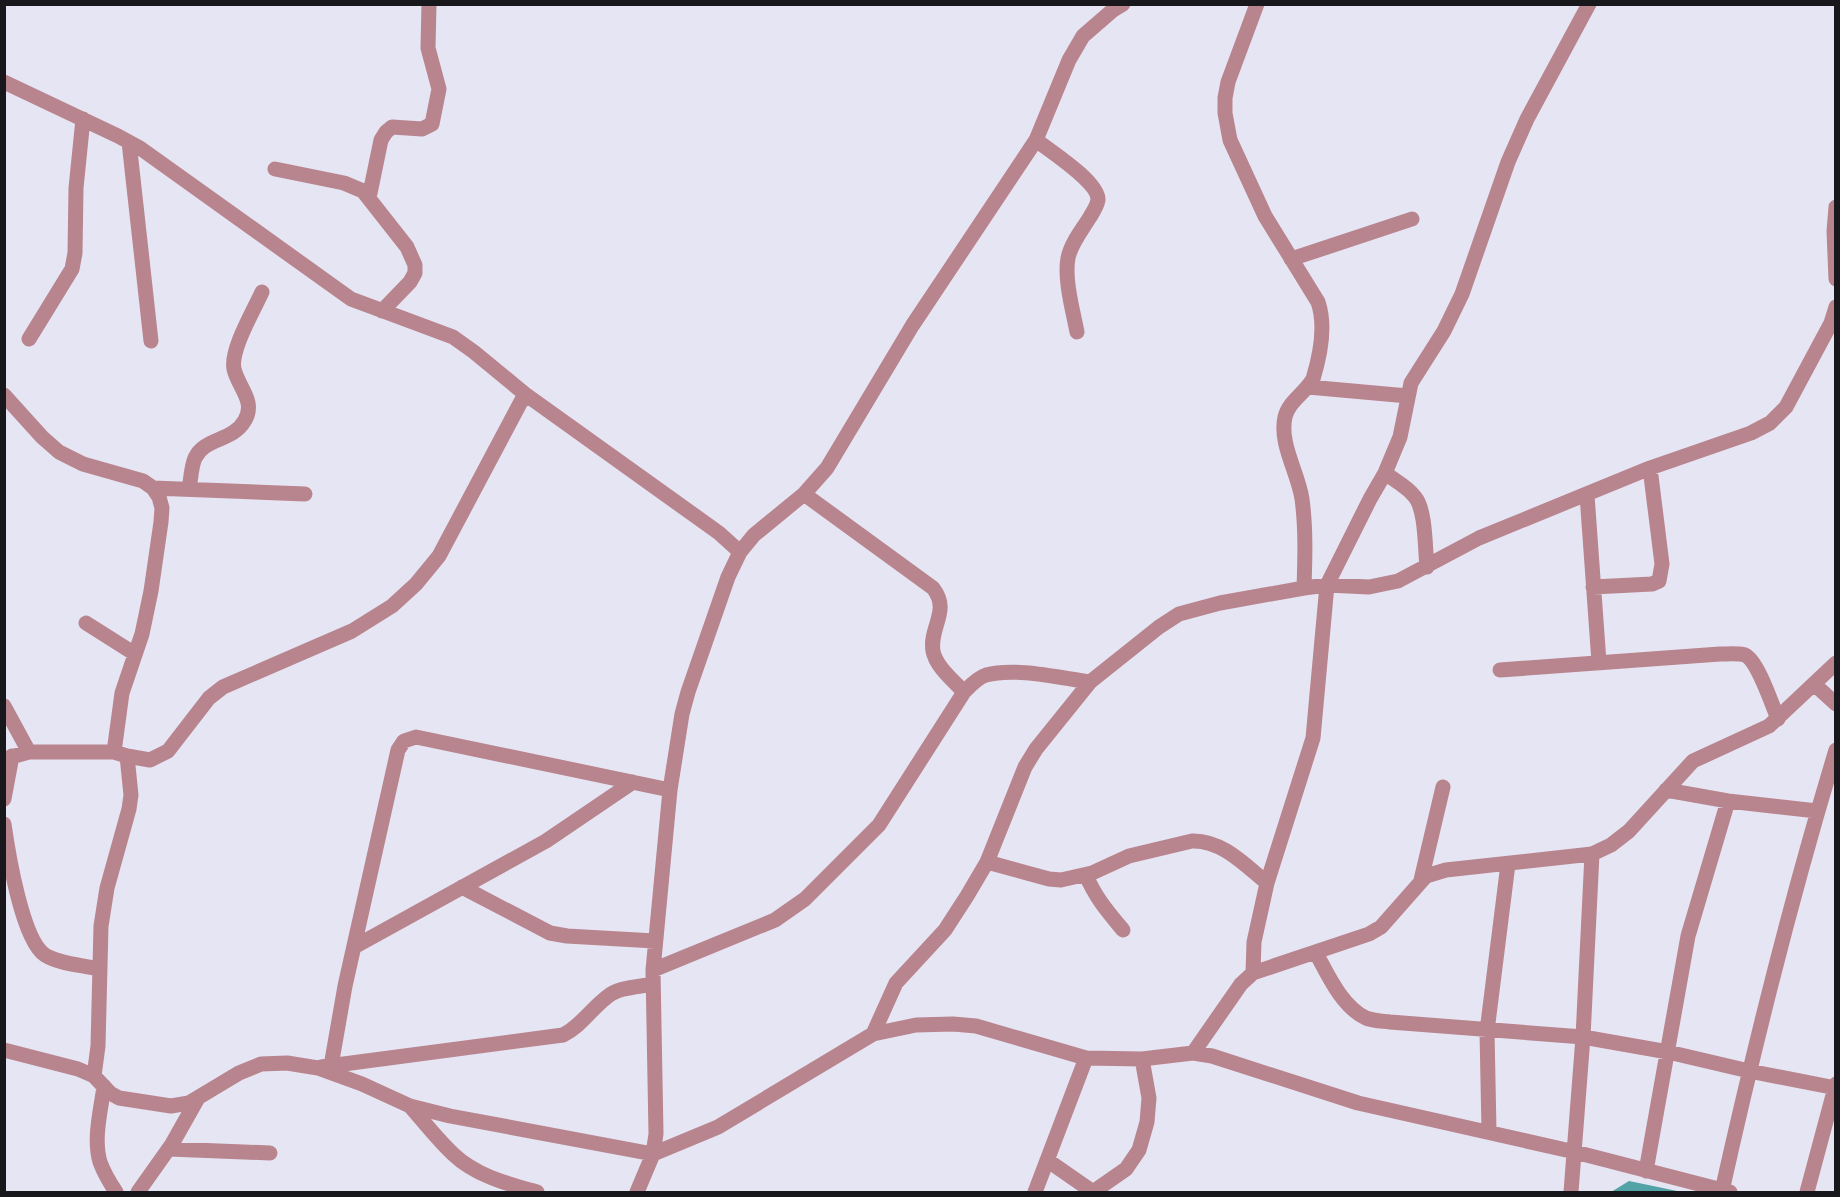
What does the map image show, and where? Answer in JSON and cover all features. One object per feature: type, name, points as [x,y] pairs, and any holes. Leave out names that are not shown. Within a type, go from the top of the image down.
[{"type":"street","points":[[369,198],[381,140],[386,132],[392,127],[422,129],[432,124],[434,118],[439,89],[428,48],[429,4]]},
{"type":"street","points":[[640,1189],[653,1154],[656,1113],[653,977],[670,790],[682,714],[728,577],[740,552],[754,536],[804,494],[826,468],[912,326],[1036,140],[1069,60],[1083,36],[1123,4]]},
{"type":"street","points":[[1257,4],[1228,82],[1225,113],[1230,140],[1265,216],[1318,302],[1322,313],[1315,372],[1308,387],[1293,402],[1285,415],[1284,430],[1288,452],[1302,497],[1304,588]]},
{"type":"street","points":[[1253,974],[1254,942],[1267,883],[1313,738],[1328,585],[1385,473],[1400,437],[1408,396],[1418,370],[1444,331],[1462,294],[1508,162],[1527,119],[1588,4]]},
{"type":"street","points":[[4,82],[129,142],[293,255],[351,299],[453,337],[525,394],[719,532],[740,552]]},
{"type":"street","points":[[29,339],[72,269],[75,253],[75,188],[83,119]]},
{"type":"street","points":[[1036,140],[1096,190],[1098,200],[1096,207],[1070,249],[1067,260],[1077,332]]},
{"type":"street","points":[[129,142],[151,341]]},
{"type":"street","points":[[275,169],[344,183],[363,191],[407,247],[415,265],[415,273],[410,282],[381,311]]},
{"type":"street","points":[[1836,207],[1834,231],[1836,279]]},
{"type":"street","points":[[1291,259],[1412,219]]},
{"type":"street","points":[[189,489],[195,459],[199,452],[206,445],[238,430],[246,419],[249,407],[246,394],[234,369],[234,358],[262,292]]},
{"type":"street","points":[[873,1034],[896,983],[945,930],[987,862],[1025,767],[1036,749],[1090,682],[1159,627],[1179,614],[1220,603],[1328,585],[1369,587],[1398,581],[1479,538],[1650,468],[1751,433],[1770,423],[1786,407],[1831,323],[1836,307]]},
{"type":"street","points":[[1308,387],[1408,396]]},
{"type":"street","points":[[4,799],[8,758],[29,752],[121,754],[150,760],[168,751],[209,698],[223,687],[352,631],[379,616],[416,584],[439,556],[525,394]]},
{"type":"street","points":[[4,395],[42,437],[59,452],[82,464],[143,482],[153,488],[162,508],[146,618],[120,701],[121,754],[131,795],[107,888],[101,926],[97,1141],[102,1168],[116,1192]]},
{"type":"street","points":[[1593,586],[1652,584],[1659,581],[1662,575],[1650,468]]},
{"type":"street","points":[[1385,473],[1411,493],[1418,502],[1423,524],[1427,567]]},
{"type":"street","points":[[153,488],[305,494]]},
{"type":"street","points":[[804,494],[933,588],[940,598],[941,610],[933,651],[938,663],[964,693]]},
{"type":"street","points":[[1587,495],[1599,662]]},
{"type":"street","points":[[86,623],[135,654]]},
{"type":"street","points":[[1500,669],[1720,654],[1745,655],[1758,672],[1778,719]]},
{"type":"street","points":[[1193,1053],[1241,984],[1253,974],[1356,940],[1381,927],[1421,880],[1433,873],[1592,854],[1611,845],[1629,831],[1693,761],[1758,732],[1778,719],[1836,663]]},
{"type":"street","points":[[4,1050],[78,1069],[99,1081],[110,1093],[129,1101],[182,1106],[239,1073],[261,1064],[287,1063],[324,1067],[563,1035],[573,1030],[608,995],[653,977],[775,920],[805,899],[879,825],[964,693],[984,675],[1023,674],[1090,682]]},
{"type":"street","points":[[1814,684],[1836,704]]},
{"type":"street","points":[[4,706],[29,752]]},
{"type":"street","points":[[324,1067],[354,947],[398,750],[404,741],[416,736],[670,790]]},
{"type":"street","points":[[324,1067],[410,1106],[461,1118],[653,1154],[718,1127],[873,1034],[916,1025],[976,1026],[1086,1058],[1142,1059],[1193,1053],[1224,1059],[1358,1103],[1489,1131],[1726,1192],[1749,1071],[1817,812],[1836,750]]},
{"type":"street","points":[[354,947],[546,841],[633,782]]},
{"type":"street","points":[[1421,880],[1443,787]]},
{"type":"street","points":[[1666,790],[1728,801],[1817,812]]},
{"type":"street","points":[[1646,1171],[1688,936],[1728,801]]},
{"type":"street","points":[[4,824],[22,912],[40,951],[52,959],[99,969]]},
{"type":"street","points":[[987,862],[1049,879],[1061,880],[1086,875],[1129,856],[1201,840],[1221,847],[1267,883]]},
{"type":"street","points":[[1571,1192],[1583,1037],[1592,854]]},
{"type":"street","points":[[1489,1131],[1487,1031],[1508,864]]},
{"type":"street","points":[[1086,875],[1100,903],[1123,930]]},
{"type":"street","points":[[462,887],[550,933],[656,941]]},
{"type":"street","points":[[1316,953],[1337,990],[1366,1018],[1487,1031],[1583,1037],[1668,1052],[1749,1071],[1835,1087],[1807,1192]]},
{"type":"street","points":[[1035,1192],[1086,1058]]},
{"type":"street","points":[[1047,1160],[1093,1192],[1126,1169],[1139,1150],[1147,1122],[1149,1105],[1142,1059]]},
{"type":"street","points":[[138,1192],[169,1149],[198,1098]]},
{"type":"street","points":[[410,1106],[454,1155],[490,1177],[519,1190],[537,1192]]},
{"type":"street","points":[[169,1149],[270,1152]]},
{"type":"water","points":[[1629,1181],[1682,1192],[1611,1192]]}]
